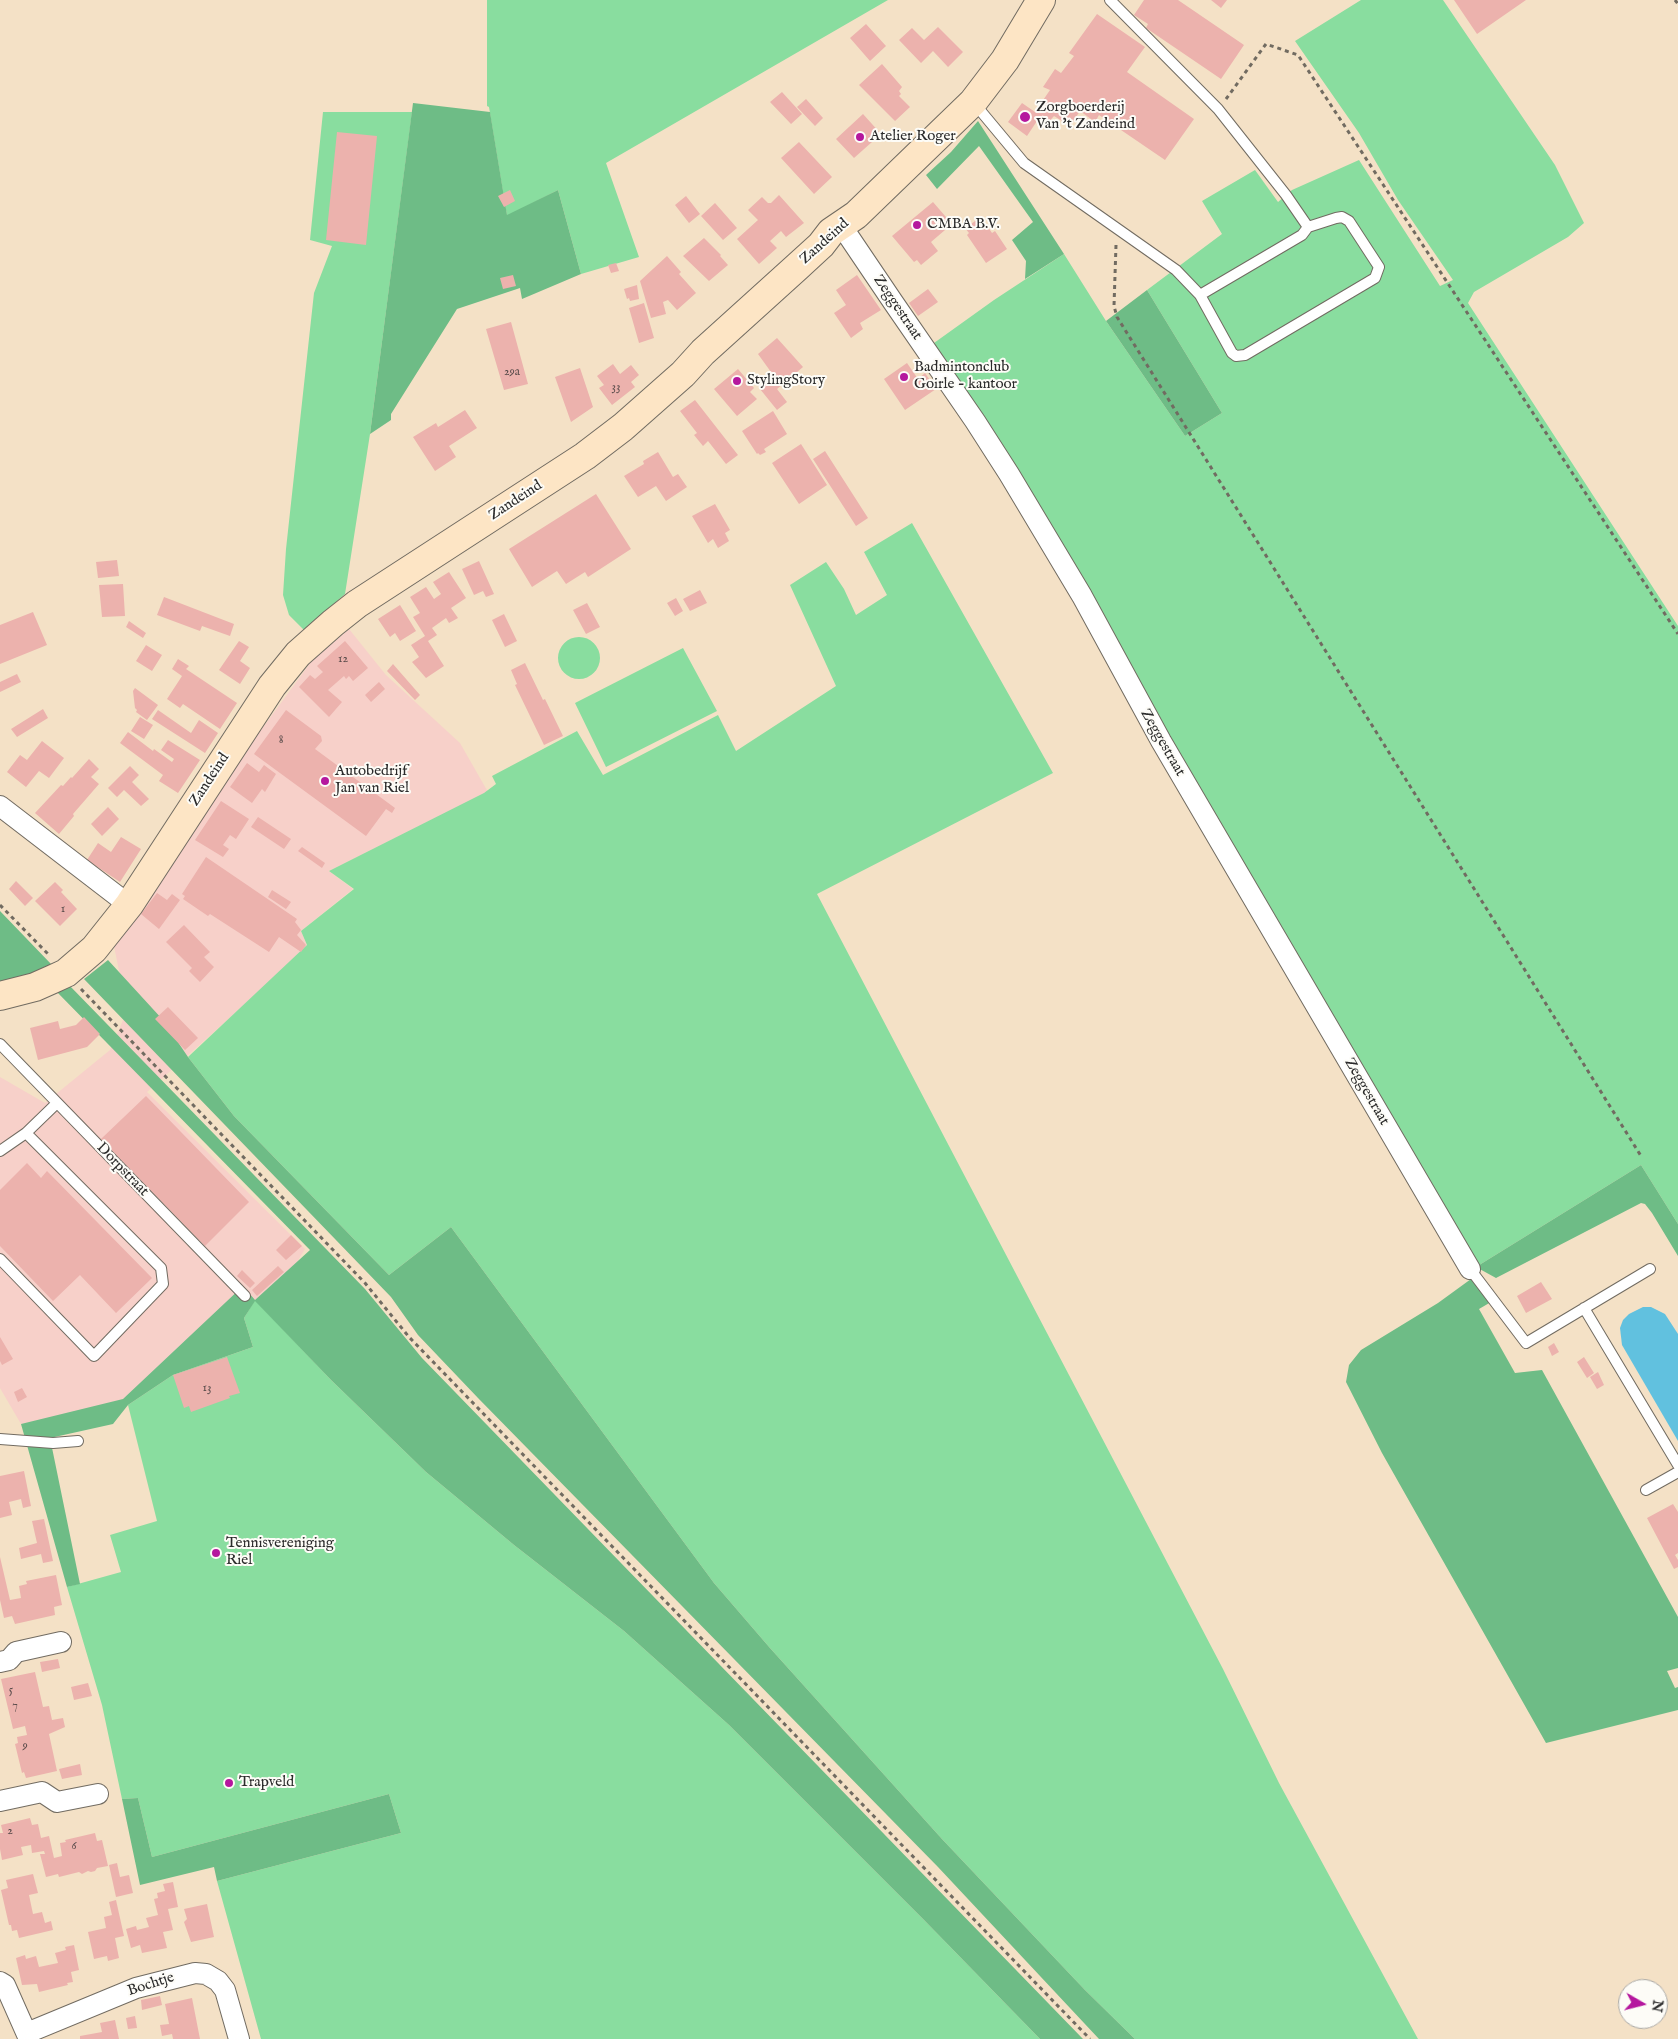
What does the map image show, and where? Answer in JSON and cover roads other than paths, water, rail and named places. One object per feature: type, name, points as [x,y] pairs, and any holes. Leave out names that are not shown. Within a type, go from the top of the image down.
[{"type":"street","name":"Zandeind","points":[[129,904],[272,686],[298,654],[357,604],[557,475],[623,427],[683,374],[703,352],[821,245],[831,232],[856,214],[974,102],[1006,60],[1042,0]]},
{"type":"street","name":"Zeggestraat","points":[[841,225],[892,302],[975,420],[1009,474],[1082,596],[1166,750],[1470,1269]]},
{"type":"street","points":[[0,806],[129,904],[94,949],[66,973],[38,986],[0,996]]},
{"type":"street","points":[[0,1662],[9,1660],[16,1652],[61,1642]]},
{"type":"street","points":[[0,1802],[42,1792],[57,1802],[98,1794]]},
{"type":"street","name":"Bochtje","points":[[28,2036],[136,1988],[194,1972],[206,1974],[218,1981],[225,1990],[239,2039]]},
{"type":"street","points":[[0,1982],[5,1986],[28,2036]]},
{"type":"lane","points":[[1110,0],[1218,110],[1292,203],[1308,227]]},
{"type":"lane","points":[[974,102],[1024,163],[1120,232],[1173,267],[1200,294],[1232,353],[1240,356],[1375,278],[1379,267],[1347,219],[1336,218],[1308,227],[1302,235],[1200,294]]},
{"type":"lane","name":"Dorpstraat","points":[[0,1044],[245,1296]]},
{"type":"lane","points":[[0,1151],[26,1133],[57,1104]]},
{"type":"lane","points":[[0,1259],[94,1356],[163,1284],[162,1268],[26,1133]]},
{"type":"lane","points":[[1470,1269],[1526,1342],[1650,1269]]},
{"type":"lane","points":[[1584,1308],[1678,1465]]},
{"type":"lane","points":[[0,1439],[53,1444],[78,1441]]},
{"type":"lane","points":[[1646,1490],[1678,1472]]},
{"type":"water","points":[[1643,1307],[1651,1307],[1665,1314],[1678,1334],[1678,1441],[1622,1345],[1620,1328],[1623,1320],[1629,1314]]},
{"type":"place","name":"Zorgboerderij Van 't Zandeind","points":[[1025,117]]},
{"type":"place","name":"Atelier Roger","points":[[860,137]]},
{"type":"place","name":"CMBA B.V.","points":[[917,225]]},
{"type":"place","name":"Badmintonclub Goirle - kantoor","points":[[904,377]]},
{"type":"place","name":"StylingStory","points":[[737,381]]},
{"type":"place","name":"Autobedrijf Jan van Riel","points":[[325,781]]},
{"type":"place","name":"Tennisvereniging Riel","points":[[216,1553]]},
{"type":"place","name":"Trapveld","points":[[229,1783]]}]
